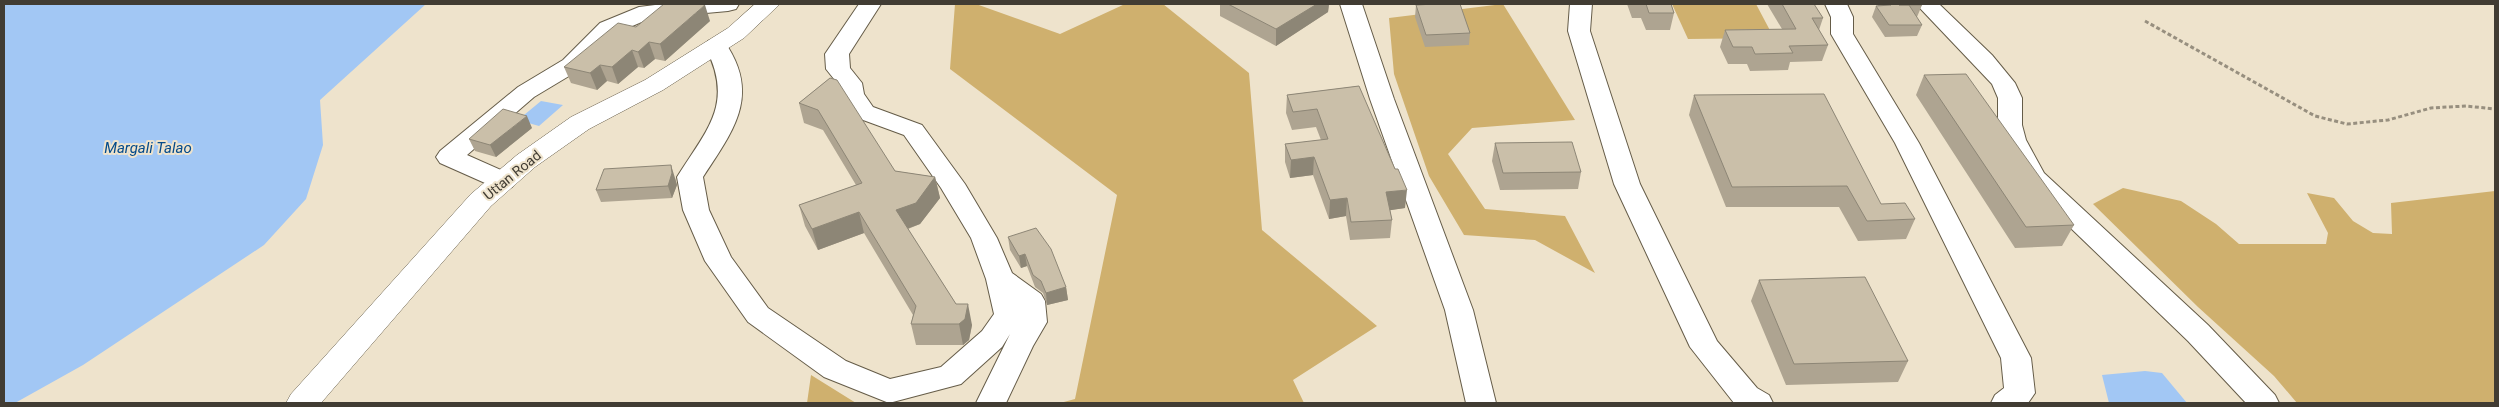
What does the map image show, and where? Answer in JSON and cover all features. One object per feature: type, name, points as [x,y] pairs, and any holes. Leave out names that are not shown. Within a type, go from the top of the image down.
[{"type":"main road","name":"Uttan Road","points":[[302,403],[481,200],[526,161],[580,123],[654,85],[716,46],[736,33],[768,4]]},
{"type":"street","points":[[503,181],[449,157],[526,92],[571,65],[608,28],[647,12],[728,4]]},
{"type":"street","points":[[716,46],[723,57],[730,81],[728,115],[690,177],[696,210],[719,261],[758,315],[835,369],[888,391],[950,376],[992,339],[1008,315],[1000,279],[979,230],[952,184],[913,130],[864,112],[852,94],[850,83],[838,70],[837,54],[866,13],[870,4]]},
{"type":"street","points":[[1351,4],[1382,99],[1459,310],[1481,403]]},
{"type":"street","points":[[1581,4],[1579,31],[1627,184],[1705,347],[1746,396],[1758,403]]},
{"type":"street","points":[[1836,4],[1842,16],[1842,34],[1907,143],[2016,358],[2020,393],[2006,403]]},
{"type":"street","points":[[1927,4],[1938,18],[1998,76],[2010,95],[2010,126],[2016,151],[2035,179],[2198,333],[2264,403]]},
{"type":"street","points":[[992,403],[1020,343],[1033,322],[1031,301],[1000,279]]},
{"type":"path","points":[[2144,21],[2314,116],[2330,120],[2347,124],[2388,120],[2431,108],[2466,106],[2495,108]]},
{"type":"shaded area","points":[[955,4],[976,4],[1060,34],[1125,4],[1163,4],[1249,73],[1262,230],[1377,326],[1293,380],[1304,403],[1060,403],[1075,399],[1117,195],[950,69]]},
{"type":"shaded area","points":[[1503,4],[1575,120],[1472,128],[1448,154],[1485,209],[1565,216],[1595,273],[1535,240],[1464,235],[1429,176],[1394,74],[1389,18]]},
{"type":"shaded area","points":[[1672,4],[1756,4],[1774,38],[1688,39]]},
{"type":"shaded area","points":[[2123,188],[2181,201],[2216,224],[2239,244],[2326,244],[2328,233],[2307,193],[2334,198],[2353,221],[2373,233],[2392,234],[2391,203],[2495,191],[2495,403],[2297,403],[2274,376],[2198,307],[2093,204]]},
{"type":"shaded area","points":[[811,375],[856,403],[807,403]]},
{"type":"water","name":"Margali Talao","points":[[4,4],[426,4],[320,100],[323,145],[306,199],[264,245],[83,365],[15,403],[4,403]]},
{"type":"water","points":[[541,101],[563,105],[539,126],[518,120]]},
{"type":"water","points":[[2145,371],[2162,373],[2187,403],[2109,403],[2102,375]]},
{"type":"building","points":[[664,4],[705,5],[660,44],[649,42],[638,52],[632,50],[612,67],[600,65],[590,73],[564,67],[618,23],[636,27]]},
{"type":"building","points":[[1228,4],[1317,4],[1276,29]]},
{"type":"building","points":[[1460,4],[1470,33],[1426,35],[1416,5]]},
{"type":"building","points":[[1646,4],[1671,4],[1674,13],[1649,13]]},
{"type":"building","points":[[1782,4],[1814,4],[1823,18],[1812,18],[1828,45],[1789,46],[1793,53],[1755,54],[1752,47],[1733,47],[1725,30],[1796,29]]},
{"type":"building","points":[[1889,4],[1921,4],[1909,5],[1922,25],[1889,25],[1876,6],[1891,5]]},
{"type":"building","points":[[1966,74],[2074,225],[2026,227],[1924,75]]},
{"type":"building","points":[[830,78],[837,80],[895,171],[935,177],[916,203],[896,210],[956,304],[968,304],[965,319],[959,324],[911,324],[916,306],[859,212],[812,229],[799,205],[862,183],[818,110],[799,103]]},
{"type":"building","points":[[1359,86],[1395,169],[1398,169],[1407,190],[1386,192],[1392,220],[1351,222],[1347,198],[1330,200],[1314,157],[1291,160],[1285,144],[1328,139],[1317,109],[1293,112],[1287,95]]},
{"type":"building","points":[[1824,94],[1881,204],[1905,203],[1915,219],[1867,221],[1847,186],[1732,187],[1694,95]]},
{"type":"building","points":[[503,109],[527,116],[490,145],[469,139]]},
{"type":"building","points":[[1572,142],[1581,172],[1503,173],[1495,143]]},
{"type":"building","points":[[671,165],[672,173],[668,186],[596,190],[604,169]]},
{"type":"building","points":[[1036,228],[1051,249],[1066,287],[1046,293],[1041,281],[1033,275],[1025,254],[1019,256],[1008,237]]},
{"type":"building","points":[[1865,277],[1908,361],[1794,364],[1759,280]]}]
